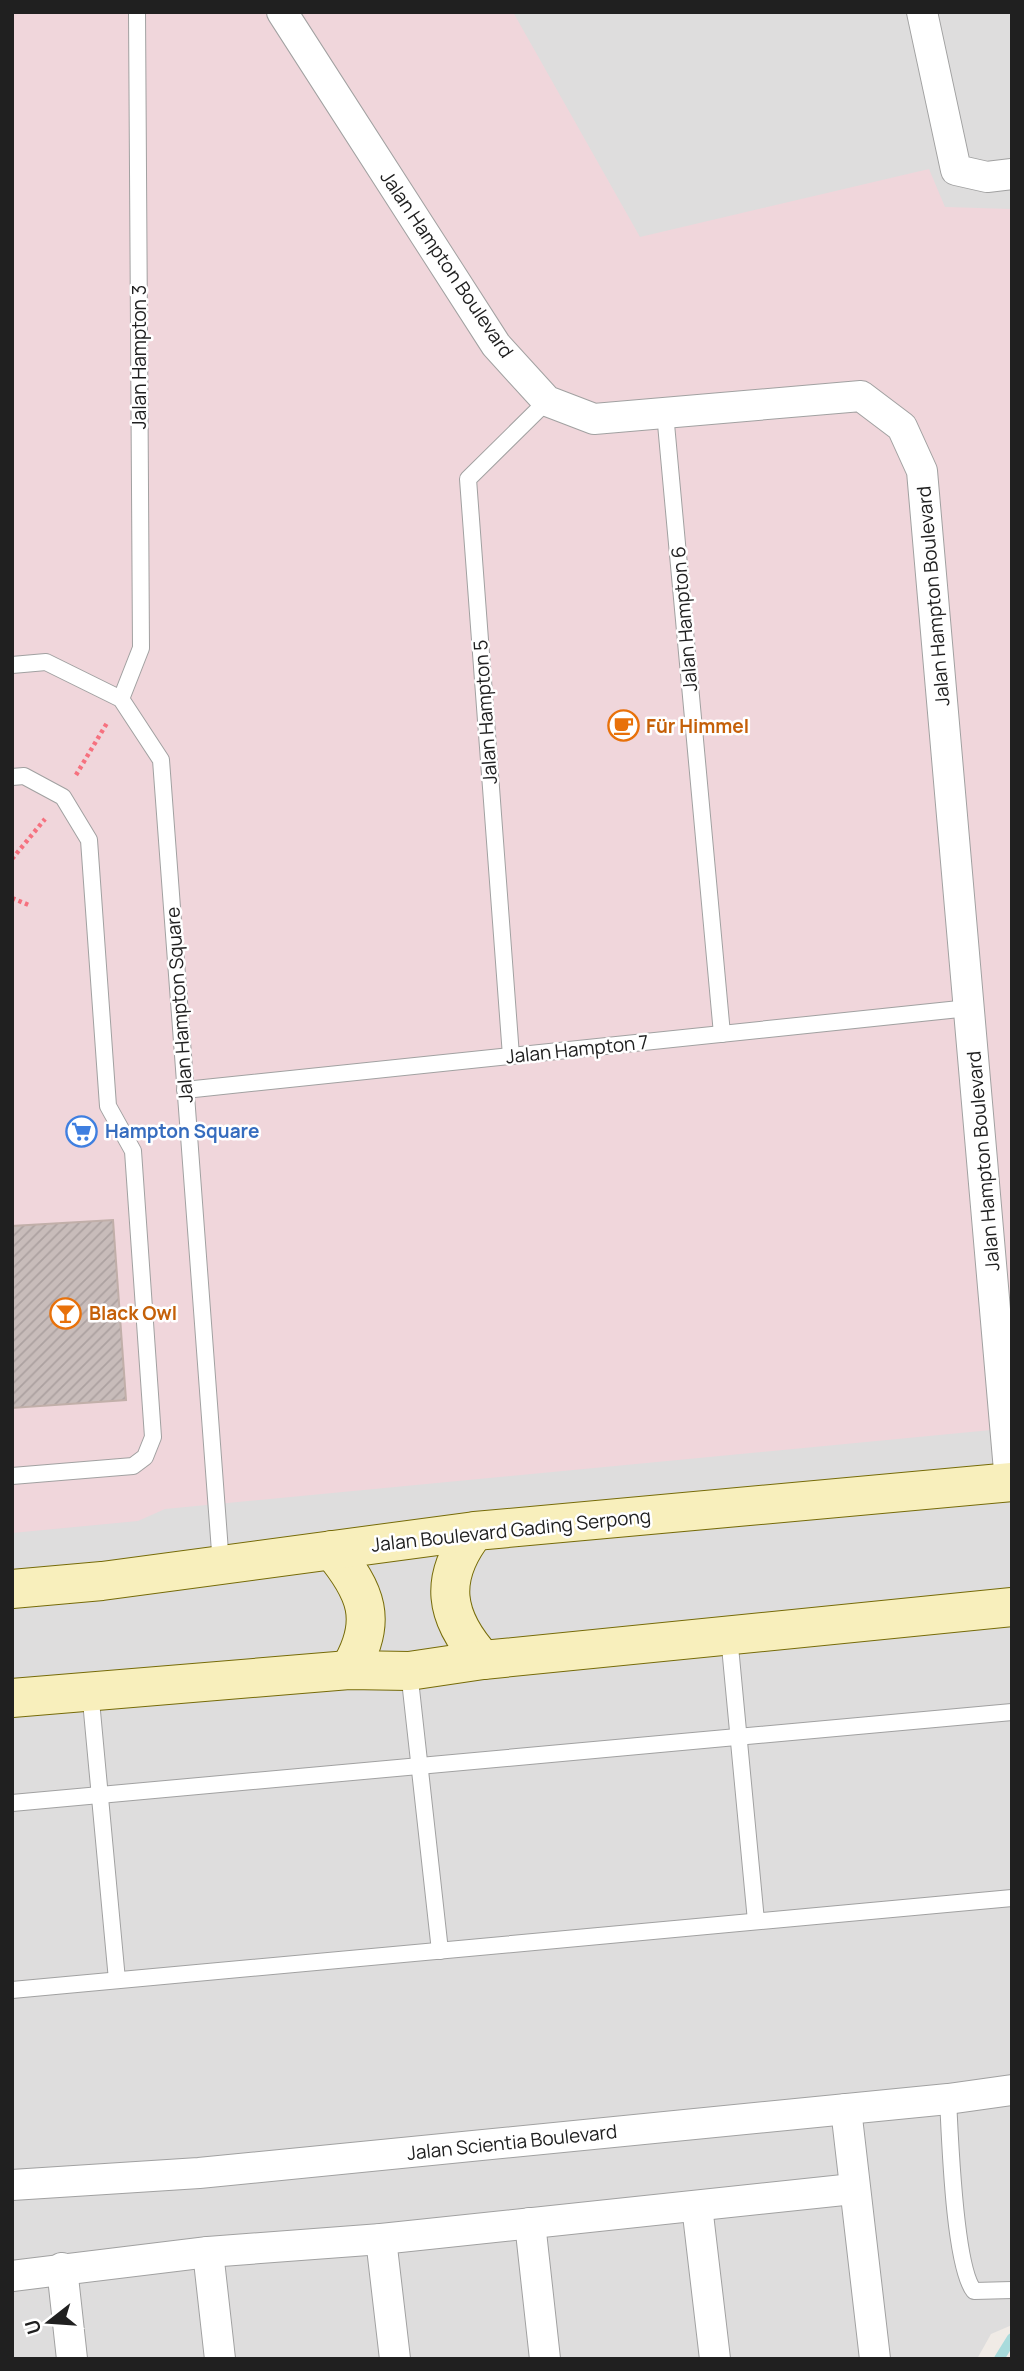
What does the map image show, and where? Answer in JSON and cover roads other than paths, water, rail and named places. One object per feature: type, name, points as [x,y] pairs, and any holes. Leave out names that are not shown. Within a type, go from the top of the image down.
[{"type":"main road","name":"Jalan Boulevard Gading Serpong","points":[[12,1589],[475,1531],[1011,1482]]},
{"type":"main road","points":[[475,1531],[450,1576],[451,1606],[464,1639],[483,1660]]},
{"type":"main road","points":[[332,1550],[353,1576],[367,1611],[364,1647],[349,1670]]},
{"type":"main road","points":[[12,1698],[349,1670],[409,1671],[483,1660],[1012,1607]]},
{"type":"street","name":"Jalan Hampton Boulevard","points":[[282,12],[496,345],[547,401],[594,419],[861,396],[902,427],[922,471],[1011,1482]]},
{"type":"street","points":[[922,12],[956,170],[987,177],[1012,174]]},
{"type":"street","name":"Jalan Scientia Boulevard","points":[[12,2185],[212,2171],[948,2099],[1012,2090]]},
{"type":"street","points":[[846,2109],[853,2189],[875,2359]]},
{"type":"street","points":[[12,2276],[208,2252],[381,2239],[853,2189]]},
{"type":"street","points":[[697,2207],[715,2359]]},
{"type":"street","points":[[530,2223],[545,2359]]},
{"type":"street","points":[[381,2239],[395,2359]]},
{"type":"street","points":[[208,2252],[220,2359]]},
{"type":"street","points":[[62,2268],[72,2359]]},
{"type":"lane","name":"Jalan Hampton 3","points":[[121,699],[141,648],[137,12]]},
{"type":"lane","name":"Jalan Hampton 5","points":[[511,1056],[467,479],[547,401]]},
{"type":"lane","name":"Jalan Hampton 6","points":[[665,412],[722,1034]]},
{"type":"lane","points":[[12,664],[46,662],[121,699]]},
{"type":"lane","name":"Jalan Hampton Square","points":[[121,699],[161,760],[220,1565]]},
{"type":"lane","points":[[12,777],[24,776],[63,797],[89,840],[108,1106],[133,1151],[153,1437],[145,1457],[133,1465],[12,1476]]},
{"type":"lane","name":"Jalan Hampton 7","points":[[185,1090],[969,1008]]},
{"type":"lane","points":[[729,1636],[756,1921]]},
{"type":"lane","points":[[409,1671],[422,1766],[440,1951]]},
{"type":"lane","points":[[90,1690],[117,1980]]},
{"type":"lane","points":[[12,1803],[1012,1712]]},
{"type":"lane","points":[[12,1990],[1012,1898]]},
{"type":"lane","points":[[948,2099],[952,2173],[964,2274],[974,2291],[1012,2290]]},
{"type":"waterway","points":[[999,2359],[1012,2338]]},
{"type":"place","name":"Für Himmel","points":[[623,726]]},
{"type":"place","name":"Hampton Square","points":[[82,1131]]},
{"type":"place","name":"Black Owl","points":[[66,1313]]}]
